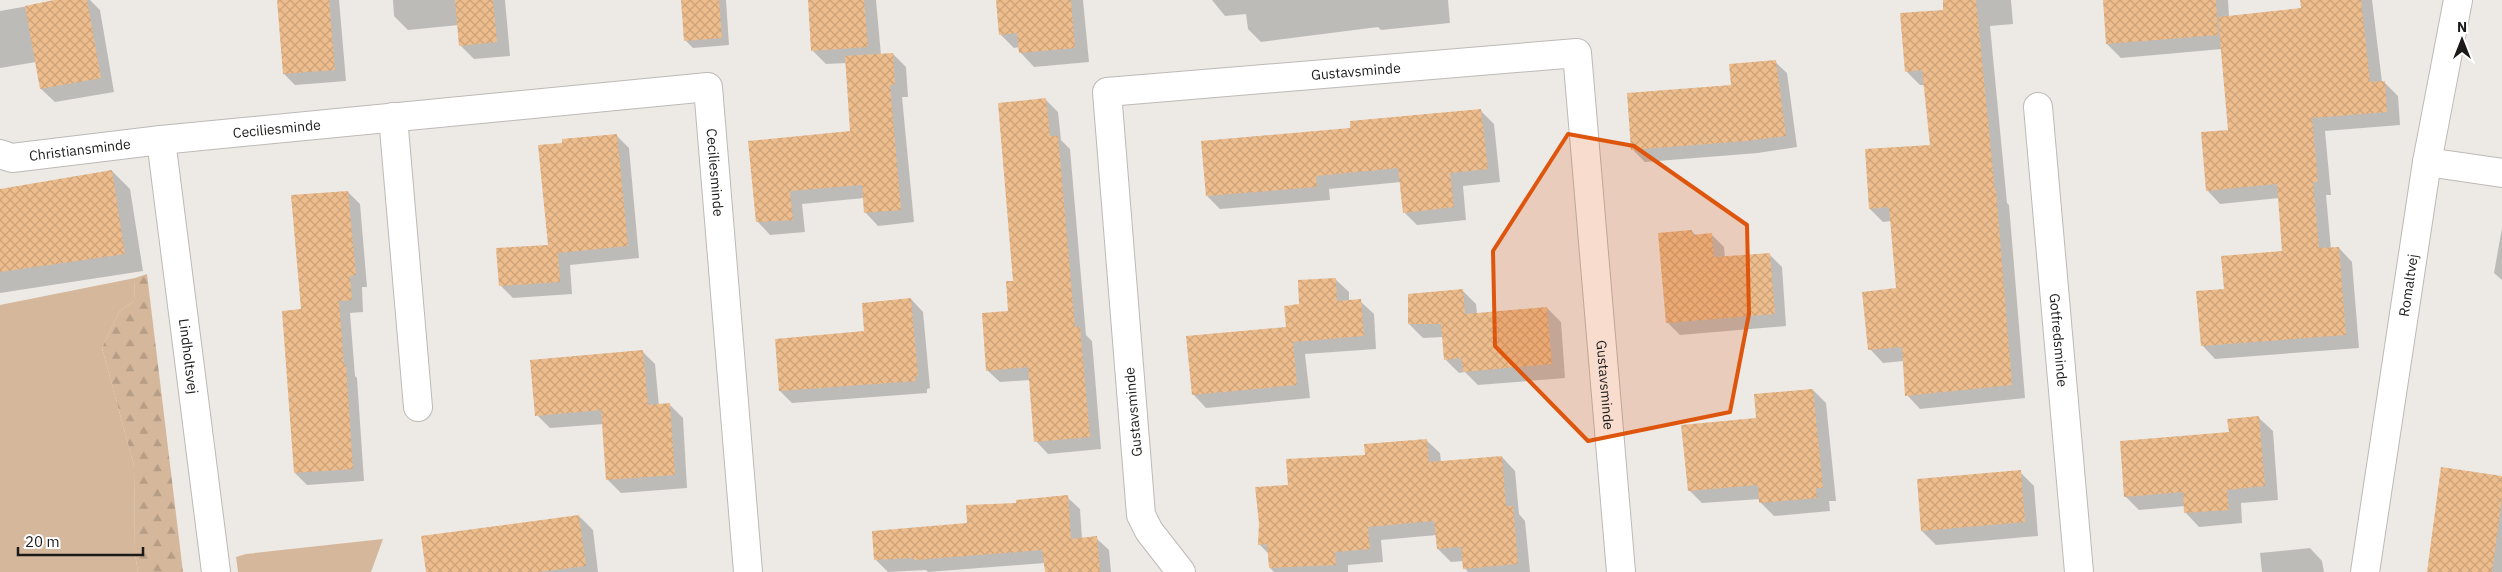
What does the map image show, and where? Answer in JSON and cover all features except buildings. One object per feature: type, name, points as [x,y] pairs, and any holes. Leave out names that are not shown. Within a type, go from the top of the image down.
[{"type":"street","name":"Romaltvej","points":[[2365,572],[2427,162],[2458,0]]},
{"type":"street","name":"Gustavsminde","points":[[1181,572],[1150,531],[1141,515],[1107,92],[1577,53],[1621,572]]},
{"type":"street","name":"Ceciliesminde","points":[[160,140],[708,87],[748,572]]},
{"type":"street","name":"Gotfredsminde","points":[[2038,107],[2079,572]]},
{"type":"street","points":[[394,117],[418,407]]},
{"type":"street","name":"Christiansminde","points":[[0,154],[12,158],[160,140]]},
{"type":"street","name":"Lindholtsvej","points":[[160,140],[216,572]]},
{"type":"street","points":[[2427,162],[2502,173]]},
{"type":"highlighted area","points":[[1568,134],[1634,146],[1747,225],[1749,314],[1730,412],[1588,441],[1495,346],[1493,251]]},
{"type":"green space","points":[[147,274],[183,572],[138,572],[135,554],[134,466],[102,348],[119,312],[134,301],[135,278]]},
{"type":"green space","points":[[135,278],[134,301],[119,312],[102,348],[134,466],[135,554],[138,572],[0,572],[0,305]]},
{"type":"green space","points":[[383,539],[371,572],[238,572],[236,557],[246,554]]}]
